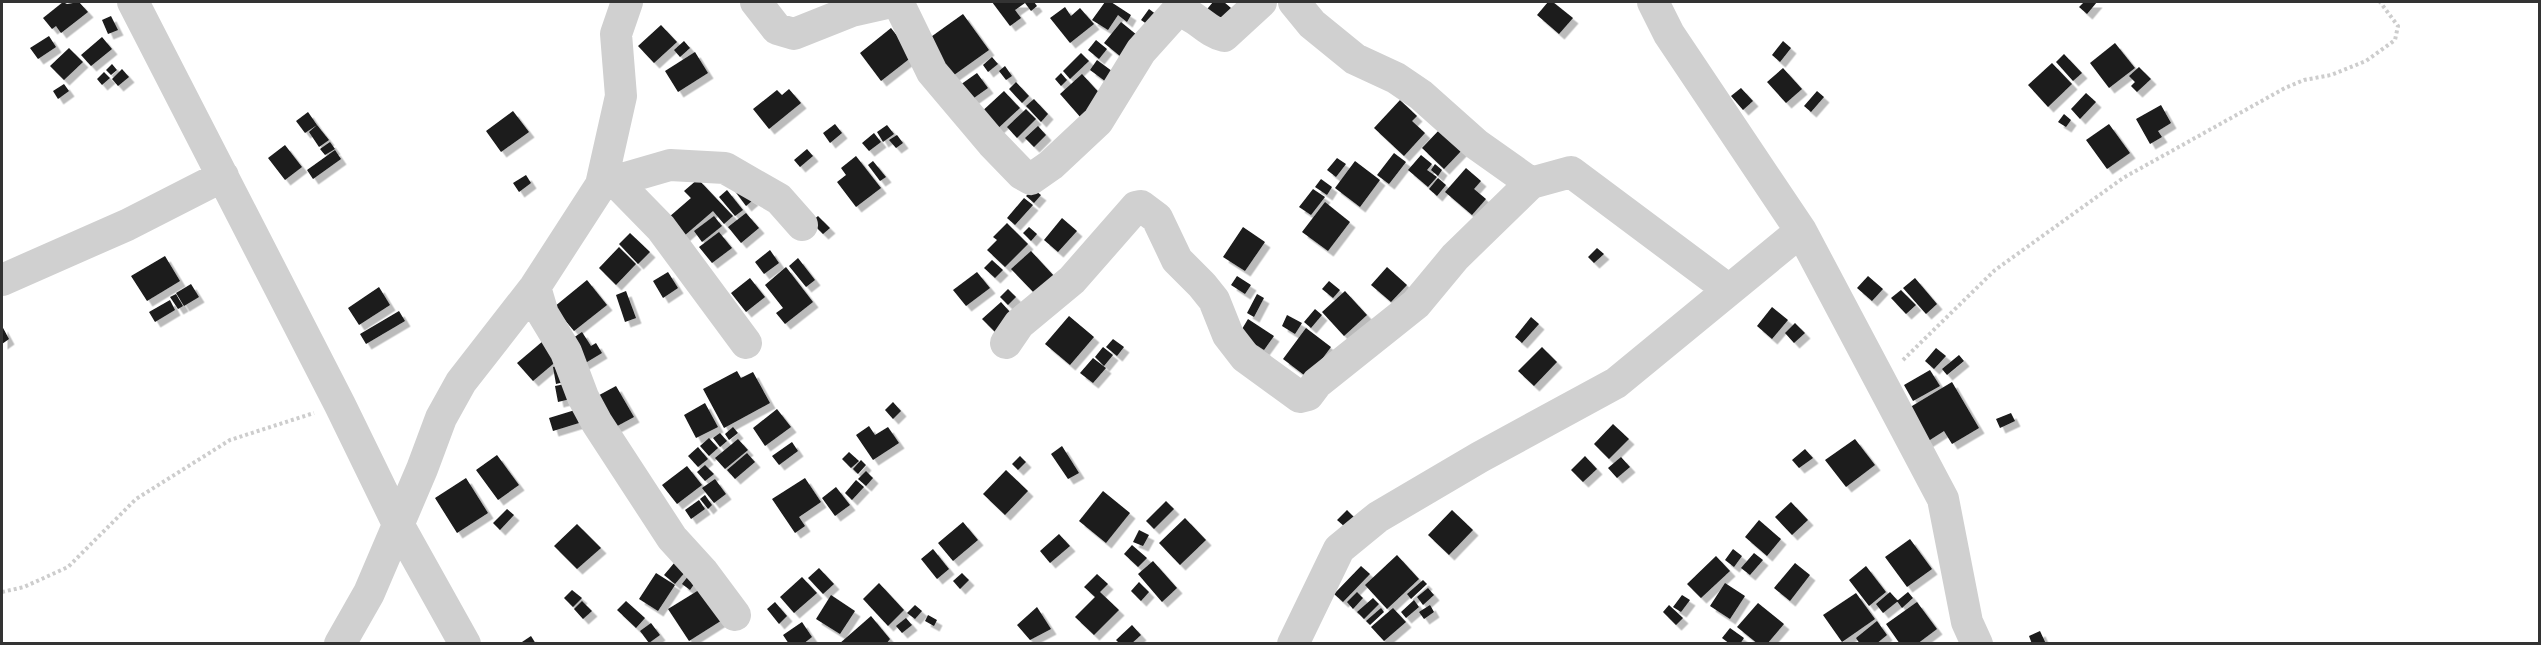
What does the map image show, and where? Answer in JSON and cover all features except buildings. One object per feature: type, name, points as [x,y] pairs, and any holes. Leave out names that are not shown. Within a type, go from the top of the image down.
[{"type":"street","points":[[133,2],[340,405],[398,524],[465,644]]},
{"type":"street","points":[[340,644],[369,593],[422,470],[441,418],[461,382],[535,286],[608,183],[621,96],[616,34],[627,2]]},
{"type":"street","points":[[756,2],[777,29],[794,34],[852,11],[892,2]]},
{"type":"street","points":[[898,2],[932,72],[992,143],[1022,174],[1031,179],[1051,165],[1098,121],[1141,51],[1177,10],[1187,12],[1216,34],[1224,36],[1261,2]]},
{"type":"street","points":[[1294,2],[1312,24],[1356,59],[1396,78],[1422,95],[1476,144],[1532,183]]},
{"type":"street","points":[[1653,2],[1669,34],[1801,231],[1943,499],[1967,622],[1977,644]]},
{"type":"street","points":[[608,183],[670,165],[725,168],[779,199],[802,225]]},
{"type":"street","points":[[1006,344],[1019,324],[1072,280],[1116,228],[1136,207],[1141,206],[1157,218],[1177,260],[1214,300],[1228,335],[1245,357],[1300,397],[1308,395],[1317,383],[1416,304],[1455,257],[1532,183],[1571,172],[1729,290]]},
{"type":"street","points":[[2,280],[127,225],[223,176]]},
{"type":"street","points":[[608,183],[661,228],[746,343]]},
{"type":"street","points":[[1293,644],[1339,549],[1378,518],[1470,463],[1616,383],[1801,231]]},
{"type":"street","points":[[535,286],[543,314],[566,352],[583,397],[597,423],[672,538],[703,572],[735,615]]},
{"type":"path","points":[[1881,382],[1995,270],[2123,178],[2285,88],[2304,80],[2331,75],[2366,61],[2385,49],[2395,40],[2398,26],[2380,2]]},
{"type":"path","points":[[2,592],[24,587],[68,567],[136,499],[230,440],[340,405]]}]
